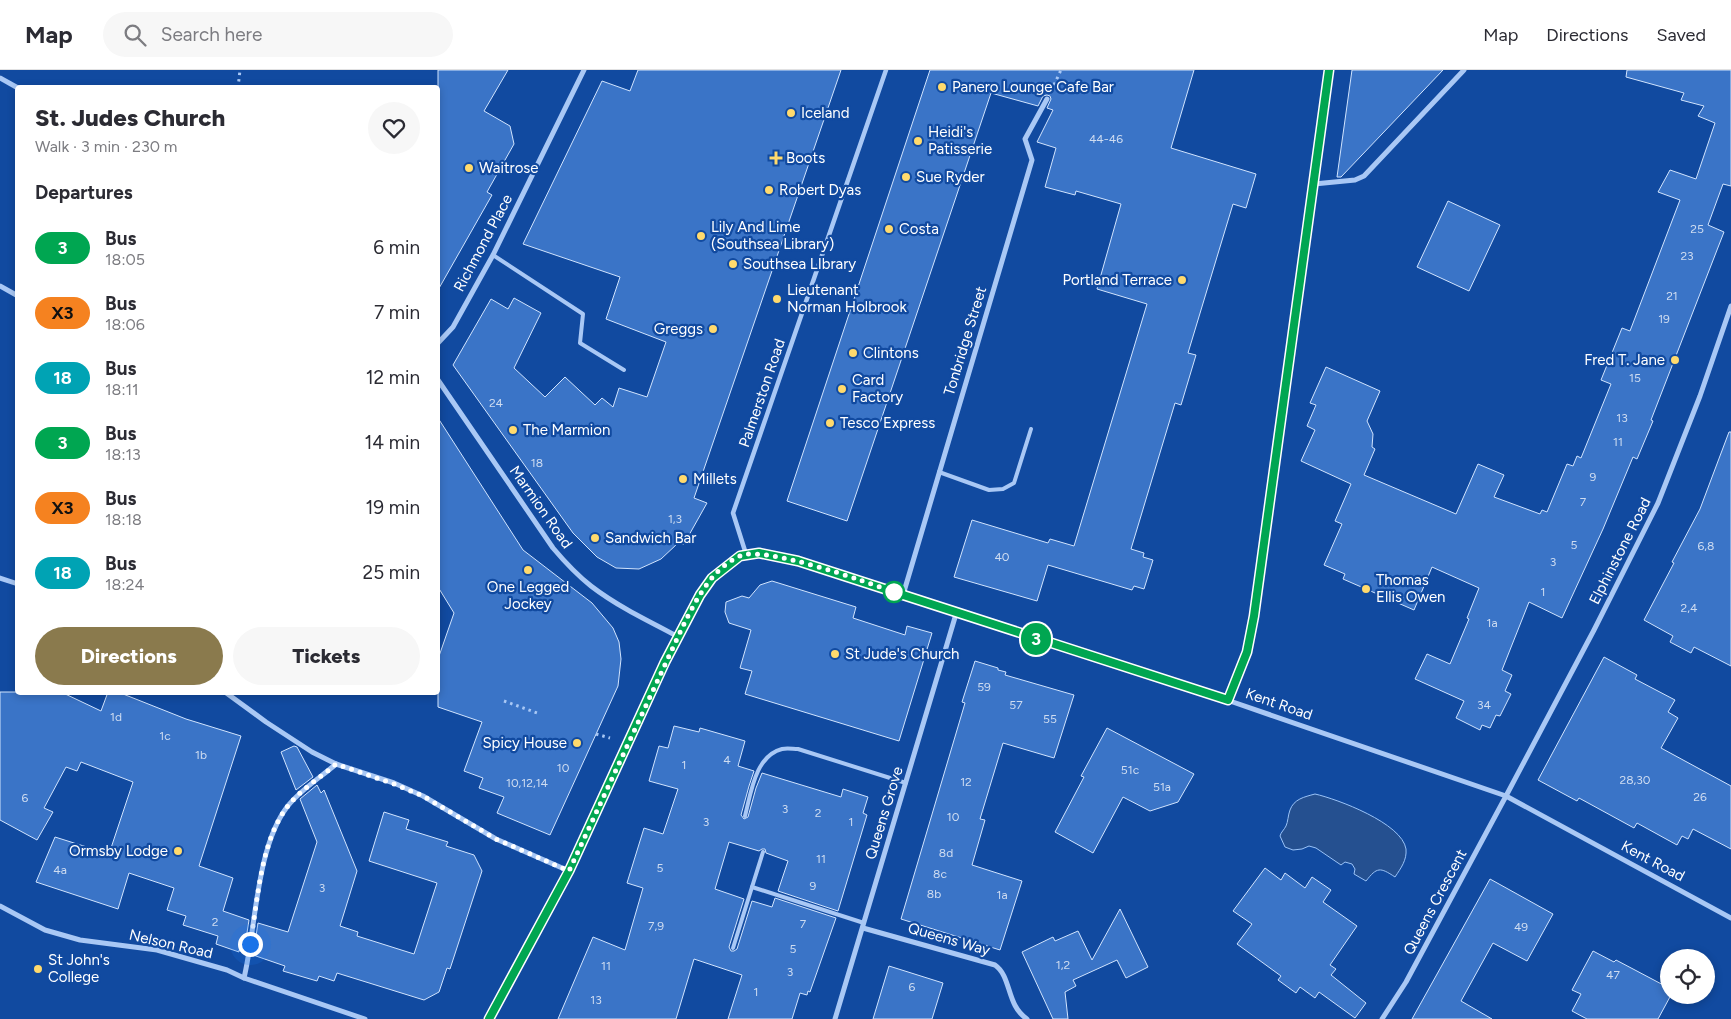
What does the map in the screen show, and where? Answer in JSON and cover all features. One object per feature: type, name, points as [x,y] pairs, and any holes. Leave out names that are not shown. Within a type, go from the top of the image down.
[{"type":"street","name":"Richmond Place","points":[[440,341],[453,327],[493,254],[584,70]]},
{"type":"street","name":"Palmerston Road","points":[[746,554],[733,513],[886,70]]},
{"type":"street","points":[[1228,700],[1247,652],[1254,616],[1329,70]]},
{"type":"street","points":[[1314,184],[1355,180],[1364,176],[1464,70]]},
{"type":"street","points":[[0,78],[15,86]]},
{"type":"street","name":"Tonbridge Street","points":[[902,595],[1032,160],[1025,139],[1047,98]]},
{"type":"street","points":[[0,286],[15,294]]},
{"type":"street","name":"Elphinstone Road","points":[[1506,796],[1594,630],[1658,503],[1700,396],[1731,306]]},
{"type":"street","name":"Marmion Road","points":[[440,383],[553,548],[565,562],[589,585],[607,597],[677,636]]},
{"type":"street","name":"Kent Road","points":[[489,1019],[569,871],[677,636],[712,578],[740,556],[746,554],[771,554],[798,561],[956,614],[1228,700],[1506,796],[1731,918]]},
{"type":"street","points":[[0,578],[15,583]]},
{"type":"street","name":"Queens Grove","points":[[835,1019],[956,614]]},
{"type":"street","points":[[229,695],[292,739],[336,764],[423,796],[496,839],[569,871]]},
{"type":"street","points":[[244,978],[263,866],[272,835],[288,806],[336,764]]},
{"type":"street","name":"Queens Crescent","points":[[1382,1019],[1406,982],[1506,796]]},
{"type":"street","name":"Nelson Road","points":[[0,906],[46,930],[80,940],[157,950],[227,970],[244,978],[365,1019]]},
{"type":"street","name":"Queens Way","points":[[863,925],[995,965],[1000,968],[1004,976],[1015,1006],[1021,1015],[1027,1019]]},
{"type":"lane","points":[[493,254],[583,314],[580,343],[624,370]]},
{"type":"lane","points":[[939,472],[989,490],[1003,489],[1014,483],[1031,429]]},
{"type":"lane","points":[[745,816],[758,769],[769,756],[782,749],[798,749],[906,783]]},
{"type":"lane","points":[[733,948],[763,852]]},
{"type":"lane","points":[[752,888],[863,925]]},
{"type":"path","points":[[238,85],[240,70]]},
{"type":"path","points":[[504,701],[540,714]]},
{"type":"water","points":[[1315,794],[1338,801],[1381,821],[1402,839],[1406,849],[1405,860],[1395,877],[1386,871],[1379,870],[1373,873],[1366,881],[1354,874],[1355,869],[1352,864],[1345,862],[1341,865],[1316,848],[1309,846],[1293,850],[1285,847],[1280,836],[1287,824],[1292,806],[1300,799]]},
{"type":"building","name":"Waitrose","points":[[438,70],[508,70],[484,111],[510,126],[514,144],[487,192],[492,195],[440,286],[440,85],[438,85]]},
{"type":"building","points":[[638,70],[841,70],[694,498],[707,503],[684,544],[677,544],[661,559],[639,569],[616,568],[597,557],[573,533],[453,365],[491,299],[508,309],[514,298],[541,313],[514,368],[545,397],[565,377],[595,405],[602,398],[613,407],[619,388],[647,397],[666,342],[606,319],[620,277],[523,244],[602,81],[630,91]]},
{"type":"building","points":[[930,70],[1194,70],[1171,148],[1256,174],[1246,208],[1233,204],[1188,353],[1196,355],[1181,405],[1175,403],[1131,549],[1144,553],[1143,557],[1153,560],[1144,589],[1134,586],[1132,590],[1048,565],[1037,601],[954,577],[972,520],[1048,543],[1050,539],[1074,546],[1147,304],[1097,289],[1121,204],[1076,191],[1075,195],[1045,187],[1056,148],[1037,142],[1053,110],[1047,108],[1051,99],[1047,95],[1043,96],[1038,106],[991,93],[847,521],[787,501]]},
{"type":"building","points":[[1352,70],[1443,70],[1341,177],[1337,177]]},
{"type":"building","points":[[1627,70],[1731,70],[1731,186],[1723,184],[1708,225],[1724,232],[1651,420],[1653,421],[1637,459],[1633,457],[1603,529],[1562,618],[1529,602],[1502,670],[1512,675],[1505,691],[1511,694],[1500,716],[1496,715],[1490,728],[1482,725],[1480,730],[1456,718],[1464,701],[1415,679],[1427,654],[1450,664],[1469,619],[1467,618],[1479,588],[1432,567],[1414,610],[1343,579],[1345,574],[1324,565],[1342,524],[1335,521],[1351,484],[1301,461],[1315,430],[1307,426],[1316,405],[1310,403],[1326,367],[1380,391],[1367,421],[1373,434],[1372,447],[1375,449],[1364,475],[1456,514],[1478,464],[1504,475],[1494,497],[1540,514],[1542,510],[1547,512],[1567,464],[1573,466],[1577,456],[1581,458],[1611,384],[1601,380],[1622,328],[1630,331],[1680,200],[1658,192],[1670,170],[1696,179],[1715,123],[1698,116],[1704,106],[1681,100],[1684,93],[1626,77]]},
{"type":"building","points":[[1448,201],[1500,225],[1469,291],[1417,267]]},
{"type":"building","points":[[440,421],[523,550],[592,603],[613,628],[619,642],[621,659],[618,686],[550,835],[497,813],[504,797],[479,788],[483,778],[464,771],[482,722],[438,707],[438,695],[440,695],[440,653],[454,613],[440,590]]},
{"type":"building","points":[[1729,432],[1731,432],[1731,666],[1694,647],[1691,653],[1670,642],[1673,636],[1644,620],[1700,509]]},
{"type":"building","name":"St Jude's Church","points":[[772,581],[856,607],[853,618],[905,635],[907,626],[932,633],[899,741],[745,694],[752,671],[740,668],[751,630],[729,623],[725,612],[726,602],[742,596],[749,598],[760,585]]},
{"type":"building","points":[[1604,657],[1637,675],[1635,679],[1675,700],[1668,712],[1678,718],[1661,748],[1731,786],[1731,849],[1693,829],[1688,839],[1682,836],[1677,845],[1637,823],[1634,828],[1579,798],[1577,801],[1538,780]]},
{"type":"building","points":[[975,661],[998,668],[998,670],[1006,672],[1005,675],[1074,695],[1054,758],[1003,743],[980,819],[985,820],[972,865],[1022,881],[1000,950],[901,919],[965,703],[962,702]]},
{"type":"building","points":[[0,692],[15,692],[15,695],[67,695],[101,711],[107,695],[126,695],[186,719],[241,736],[199,866],[233,878],[223,911],[249,920],[244,952],[216,944],[218,936],[183,925],[186,916],[167,910],[174,888],[129,873],[118,909],[36,882],[55,837],[109,854],[133,782],[81,762],[77,771],[66,767],[44,808],[53,812],[37,840],[0,820]]},
{"type":"building","points":[[674,726],[699,732],[700,728],[745,741],[738,766],[754,771],[741,815],[744,819],[748,817],[762,773],[841,797],[843,789],[868,797],[863,813],[867,815],[838,911],[778,891],[788,861],[766,853],[765,849],[759,851],[729,842],[715,889],[744,899],[729,947],[731,951],[737,949],[752,901],[772,907],[775,898],[836,918],[810,992],[808,991],[807,995],[800,993],[792,1019],[728,1019],[742,975],[694,959],[676,1019],[558,1019],[593,937],[625,950],[643,888],[627,883],[644,828],[663,834],[678,789],[649,781],[659,746],[668,748]]},
{"type":"building","points":[[1107,728],[1194,774],[1178,802],[1150,811],[1123,797],[1093,853],[1055,832],[1084,777],[1081,776]]},
{"type":"building","points":[[294,746],[297,747],[313,777],[296,790],[281,752]]},
{"type":"building","points":[[317,785],[321,793],[324,790],[357,871],[340,926],[358,932],[357,936],[414,954],[437,883],[369,861],[384,812],[409,820],[406,829],[448,842],[446,846],[474,855],[482,871],[450,969],[447,968],[439,992],[424,1000],[337,973],[334,981],[319,976],[317,981],[283,971],[285,966],[253,955],[258,923],[288,932],[317,842],[300,799]]},
{"type":"building","points":[[1265,868],[1281,880],[1285,873],[1305,888],[1312,877],[1331,890],[1323,902],[1357,926],[1330,965],[1336,969],[1331,975],[1366,1003],[1355,1018],[1319,992],[1315,998],[1300,987],[1296,993],[1278,980],[1281,976],[1237,944],[1252,924],[1233,911]]},
{"type":"building","points":[[1490,879],[1553,914],[1527,961],[1493,943],[1461,1001],[1492,1019],[1412,1019]]},
{"type":"building","points":[[1120,909],[1148,967],[1126,978],[1117,960],[1073,980],[1076,986],[1065,992],[1068,1019],[1053,1019],[1022,952],[1053,937],[1055,941],[1078,931],[1092,960]]},
{"type":"building","points":[[1593,951],[1614,962],[1616,960],[1660,983],[1660,1004],[1666,1004],[1658,1019],[1587,1019],[1572,1011],[1581,994],[1572,990]]},
{"type":"building","points":[[889,966],[943,983],[932,1019],[873,1019]]},
{"type":"bus line","name":"3","points":[[489,1019],[569,871],[688,615],[712,578],[740,556],[759,553],[771,554],[798,561],[956,614],[1228,700],[1247,652],[1254,616],[1329,70]]},
{"type":"place","name":"Panero Lounge Cafe Bar","points":[[942,87]]},
{"type":"place","name":"Iceland","points":[[791,113]]},
{"type":"place","name":"Heidi's Patisserie","points":[[918,141]]},
{"type":"place","name":"Boots","points":[[776,158]]},
{"type":"place","name":"Waitrose","points":[[469,168]]},
{"type":"place","name":"Sue Ryder","points":[[906,177]]},
{"type":"place","name":"Robert Dyas","points":[[769,190]]},
{"type":"place","name":"Costa","points":[[889,229]]},
{"type":"place","name":"Lily And Lime (Southsea Library)","points":[[701,236]]},
{"type":"place","name":"Southsea LIbrary","points":[[733,264]]},
{"type":"place","name":"Portland Terrace","points":[[1182,280]]},
{"type":"place","name":"Lieutenant Norman Holbrook","points":[[777,299]]},
{"type":"place","name":"Greggs","points":[[713,329]]},
{"type":"place","name":"Clintons","points":[[853,353]]},
{"type":"place","name":"Fred T. Jane","points":[[1675,360]]},
{"type":"place","name":"Card Factory","points":[[842,389]]},
{"type":"place","name":"Tesco Express","points":[[830,423]]},
{"type":"place","name":"The Marmion","points":[[513,430]]},
{"type":"place","name":"Millets","points":[[683,479]]},
{"type":"place","name":"Sandwich Bar","points":[[595,538]]},
{"type":"place","name":"One Legged Jockey","points":[[528,570]]},
{"type":"place","name":"Thomas Ellis Owen","points":[[1366,589]]},
{"type":"place","name":"St Jude's Church","points":[[835,654]]},
{"type":"place","name":"Spicy House","points":[[577,743]]},
{"type":"place","name":"Ormsby Lodge","points":[[178,851]]},
{"type":"place","name":"St John's College","points":[[38,969]]},
{"type":"route","points":[[250,944],[263,866],[272,835],[279,820],[288,806],[305,789],[336,764],[423,796],[496,839],[569,871],[626,744],[683,626],[700,595],[712,578],[723,568],[746,554],[771,554],[894,592]]}]
